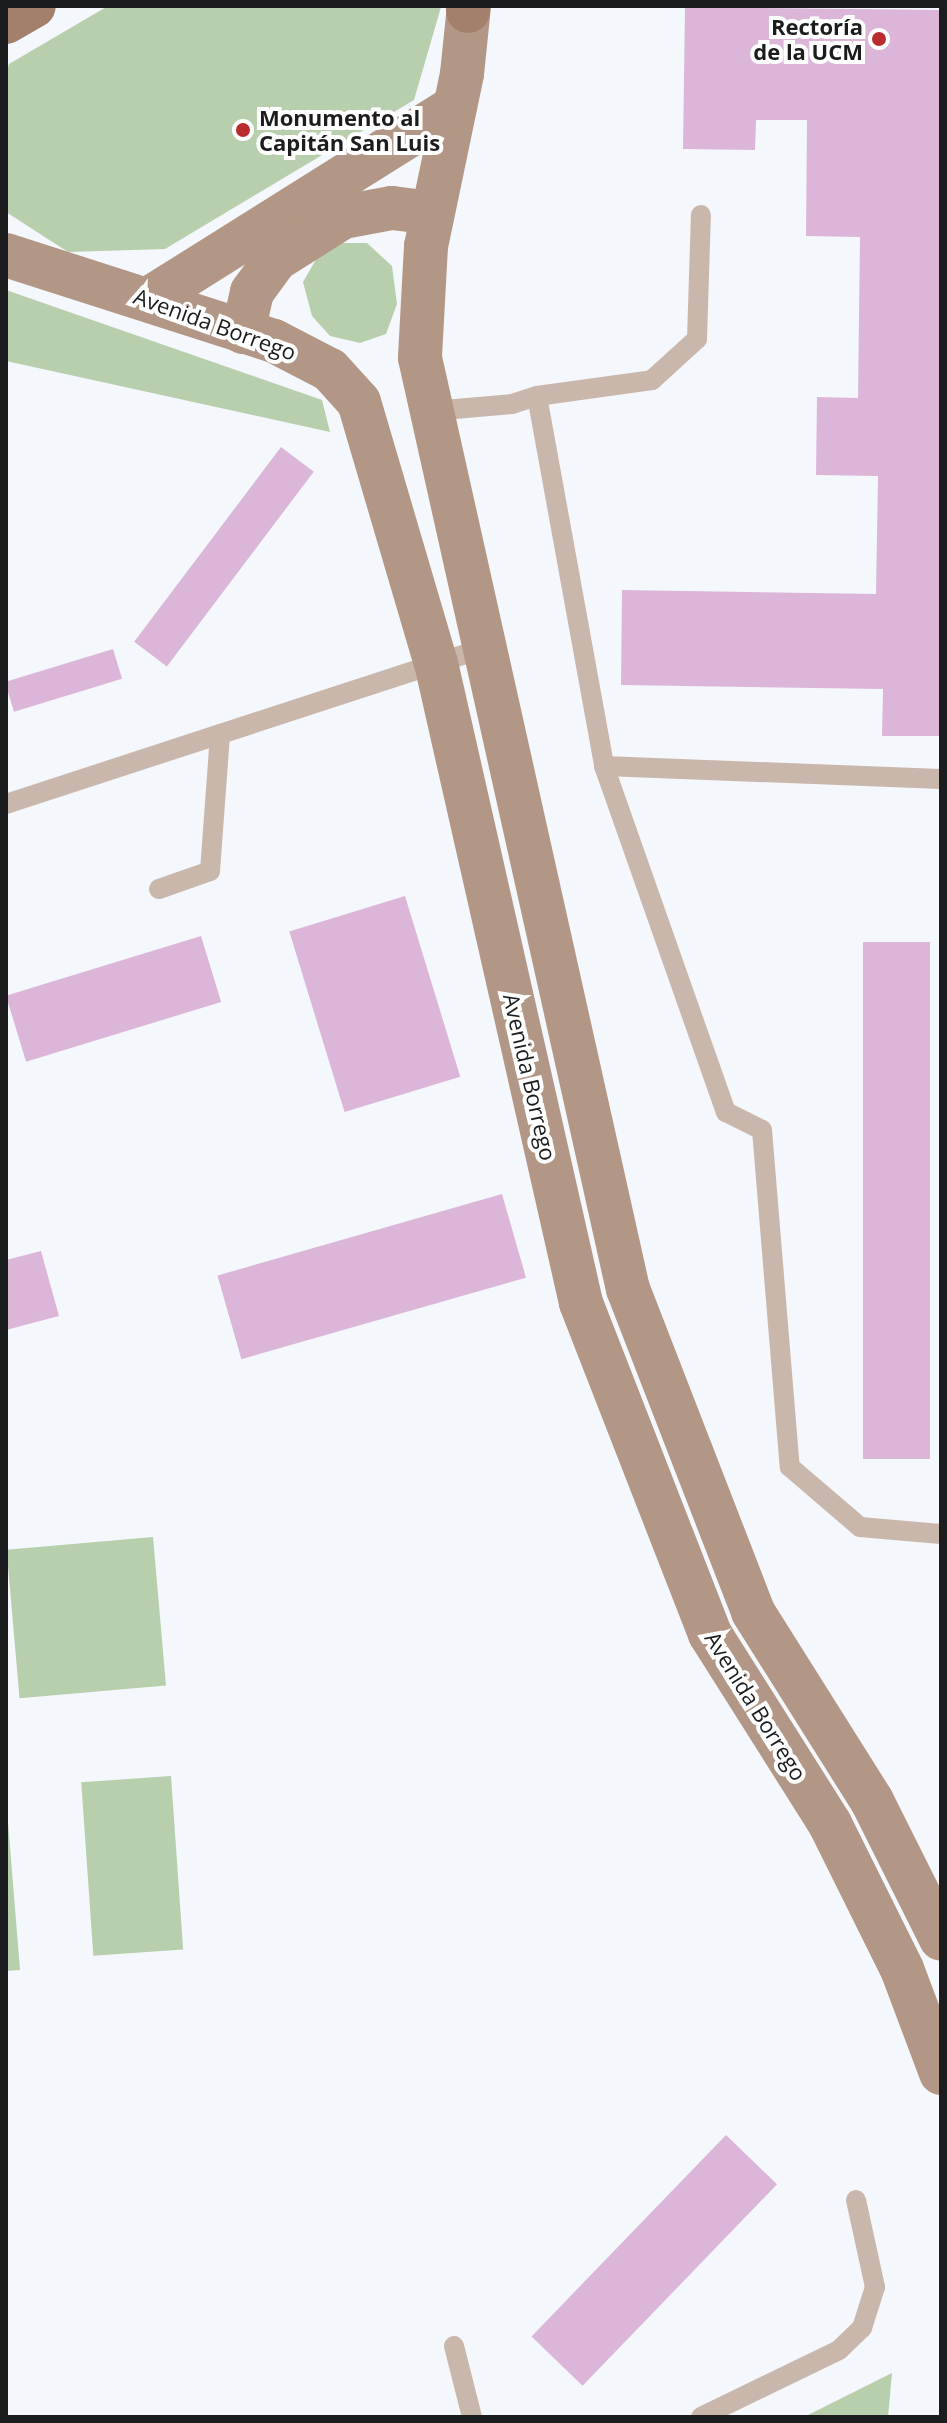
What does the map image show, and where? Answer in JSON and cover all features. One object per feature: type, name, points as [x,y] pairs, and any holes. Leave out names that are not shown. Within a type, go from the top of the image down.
[{"type":"main road","points":[[6,22],[34,6]]},
{"type":"main road","points":[[469,8],[453,108],[431,213],[420,358],[628,1289],[753,1612],[872,1801],[941,1939]]},
{"type":"main road","points":[[150,298],[453,108]]},
{"type":"main road","points":[[243,332],[252,292],[275,260],[343,217],[392,208],[431,213]]},
{"type":"main road","name":"Avenida Borrego","points":[[6,255],[150,298],[243,332],[330,370],[359,402],[436,663],[581,1303],[710,1634],[830,1824],[902,1969],[941,2073]]},
{"type":"lane","points":[[432,411],[652,380],[697,339],[701,215]]},
{"type":"lane","points":[[537,396],[604,766],[726,1112],[762,1130],[790,1467],[860,1527],[941,1534]]},
{"type":"lane","points":[[6,804],[487,647]]},
{"type":"lane","points":[[159,889],[210,871],[220,734]]},
{"type":"lane","points":[[604,766],[941,779]]},
{"type":"lane","points":[[701,2417],[839,2350],[862,2328],[875,2287],[856,2200]]},
{"type":"lane","points":[[454,2346],[472,2417]]},
{"type":"green space","points":[[108,6],[441,7],[414,100],[165,249],[68,252],[6,212],[6,74],[9,64]]},
{"type":"green space","points":[[338,243],[367,243],[392,266],[397,304],[386,334],[360,343],[330,336],[312,316],[303,282],[318,256]]},
{"type":"green space","points":[[6,290],[322,400],[330,432],[6,361]]},
{"type":"green space","points":[[153,1537],[166,1685],[20,1698],[7,1550]]},
{"type":"green space","points":[[171,1776],[183,1950],[93,1956],[81,1782]]},
{"type":"green space","points":[[6,1797],[20,1970],[6,1971]]},
{"type":"green space","points":[[892,2373],[888,2417],[804,2417]]},
{"type":"building","points":[[685,7],[941,10],[941,736],[882,736],[883,689],[621,685],[622,590],[876,594],[878,476],[816,475],[817,397],[858,398],[860,237],[806,236],[807,120],[756,120],[755,150],[683,149]]},
{"type":"building","points":[[281,447],[314,472],[167,667],[134,642]]},
{"type":"building","points":[[113,649],[122,679],[14,712],[6,682]]},
{"type":"building","points":[[405,896],[460,1077],[345,1112],[289,931]]},
{"type":"building","points":[[201,936],[221,1002],[26,1062],[6,996]]},
{"type":"building","points":[[863,942],[930,942],[930,1459],[863,1459]]},
{"type":"building","points":[[502,1194],[526,1278],[241,1359],[217,1276]]},
{"type":"building","points":[[41,1251],[59,1316],[6,1330],[6,1260]]},
{"type":"building","points":[[726,2135],[777,2184],[583,2386],[531,2336]]},
{"type":"place","name":"Rectoría de la UCM","points":[[879,39]]},
{"type":"place","name":"Monumento al Capitán San Luis","points":[[243,130]]}]
